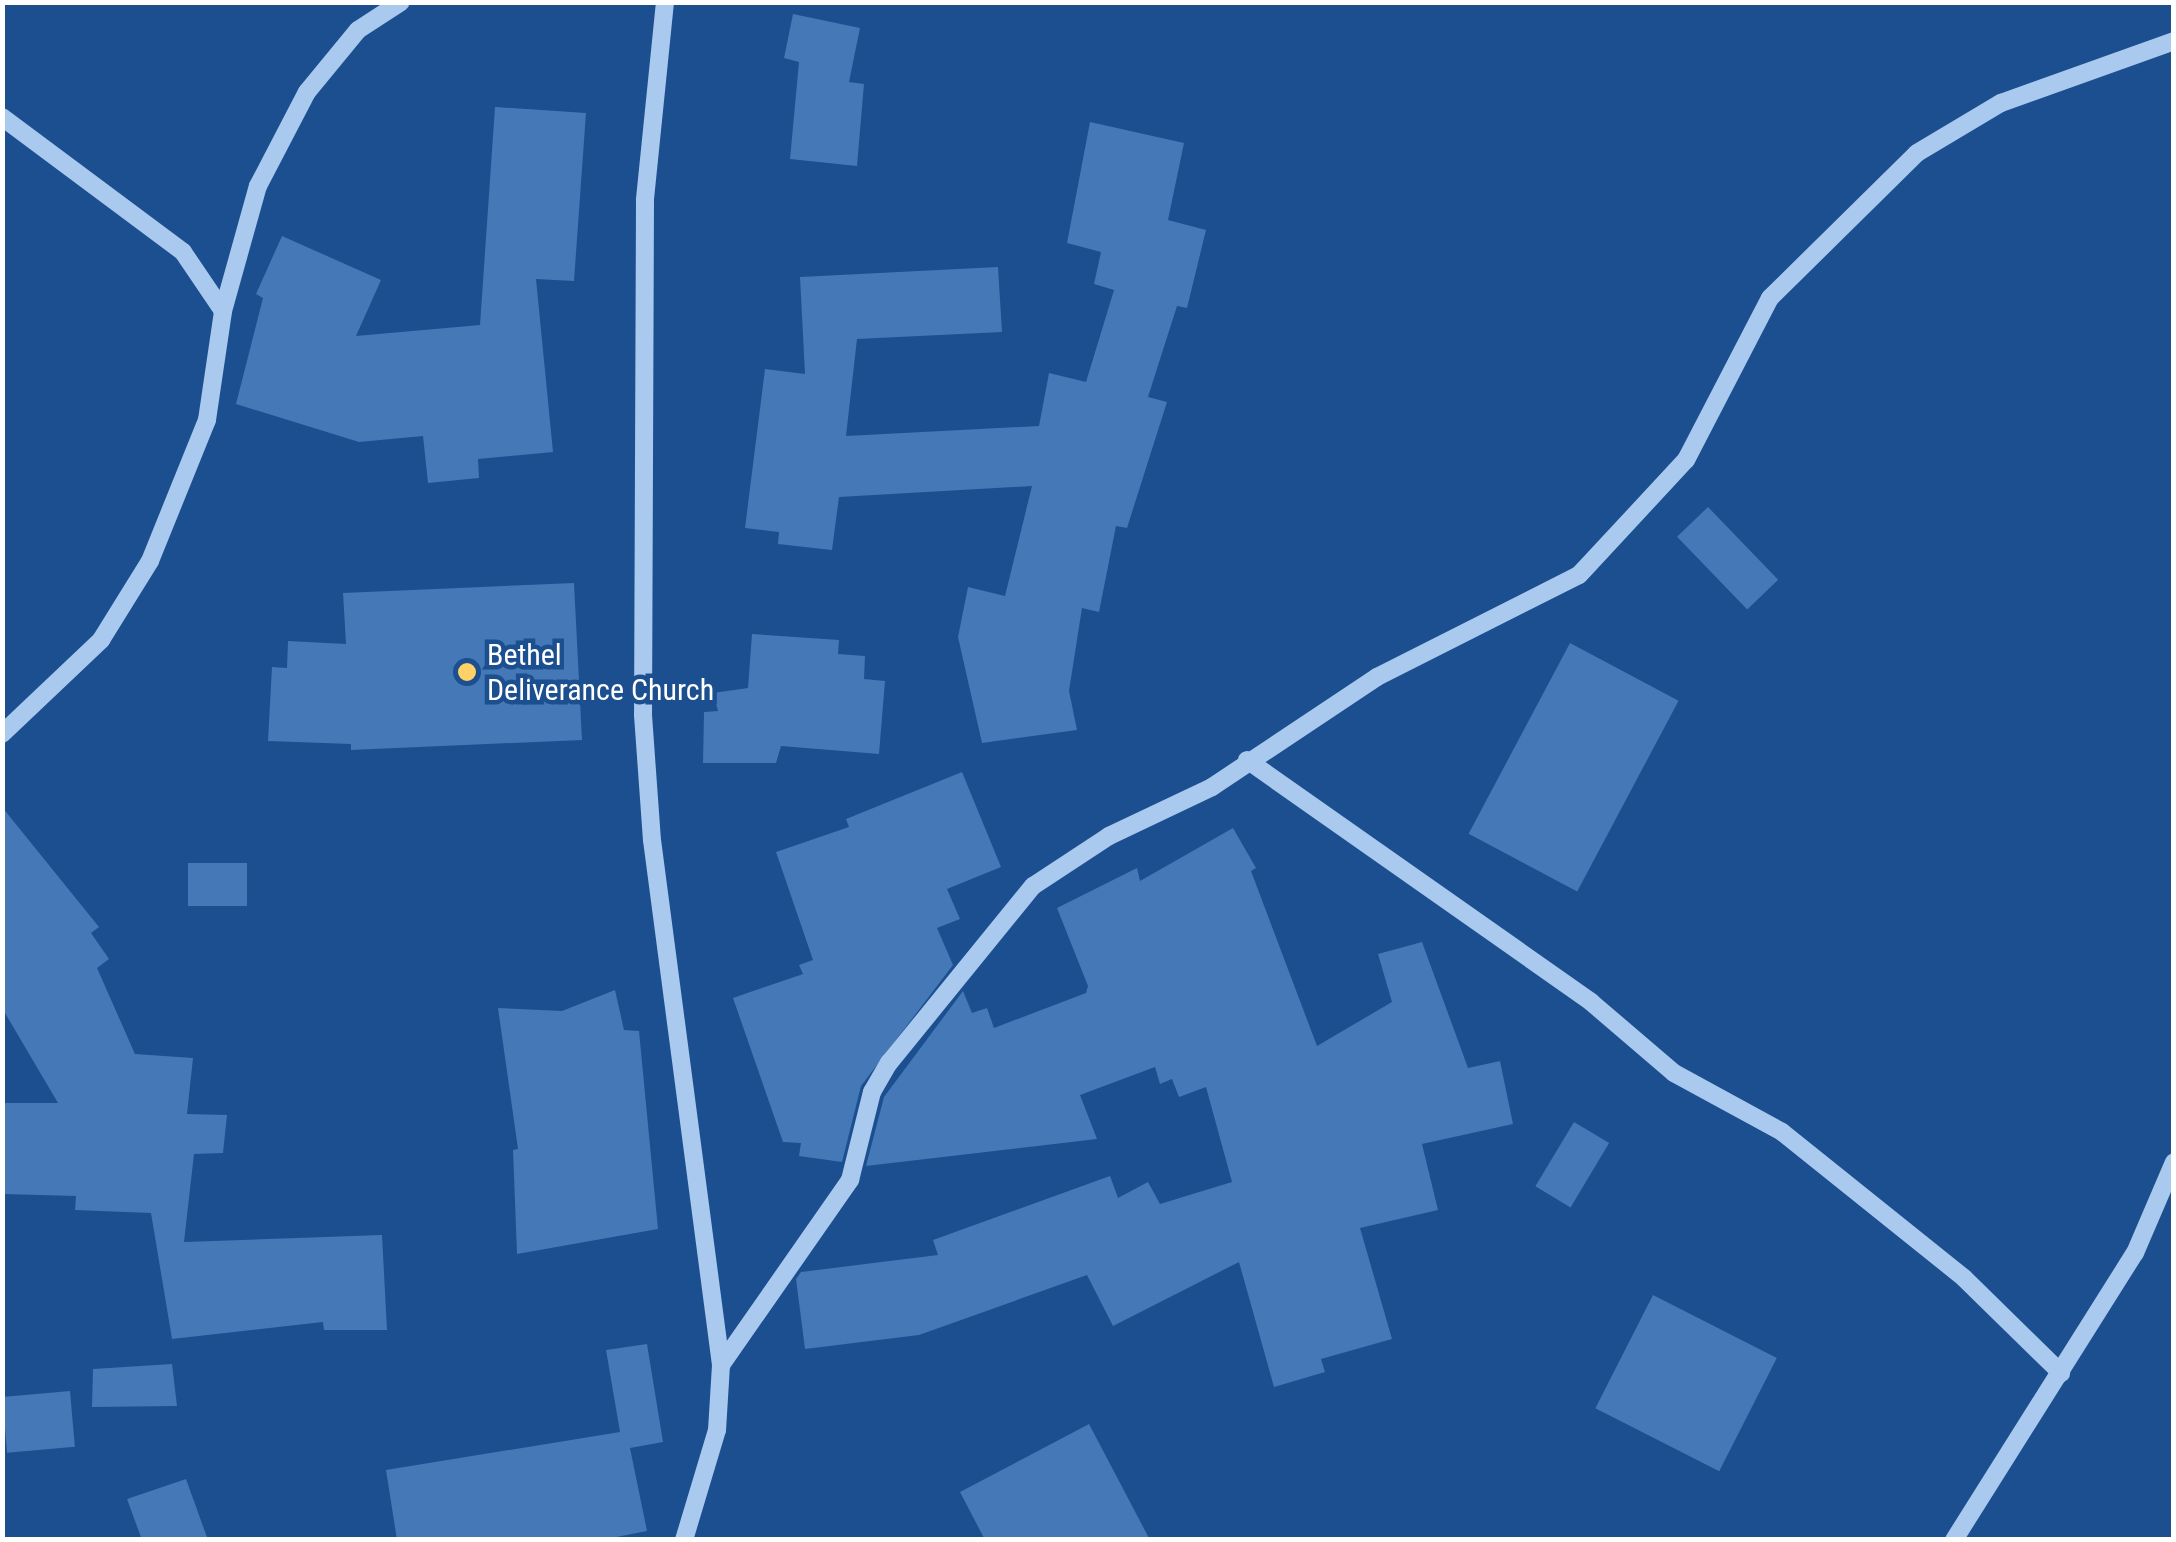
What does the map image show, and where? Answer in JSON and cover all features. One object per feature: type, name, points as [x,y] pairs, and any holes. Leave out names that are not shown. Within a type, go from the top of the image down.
[{"type":"street","points":[[2,734],[101,640],[150,561],[207,420],[223,311],[258,186],[307,92],[358,30],[402,2]]},
{"type":"street","points":[[665,2],[645,200],[643,716],[652,840],[721,1365],[717,1430],[684,1540]]},
{"type":"street","points":[[721,1365],[850,1180],[872,1092],[889,1064],[1033,886],[1248,760],[1377,678],[1579,574],[1686,460],[1770,298],[1917,153],[2001,103],[2174,41]]},
{"type":"street","points":[[2,117],[183,252],[223,311]]},
{"type":"street","points":[[1248,760],[1591,1002],[1674,1073],[1782,1132],[1964,1278],[2061,1373]]},
{"type":"street","points":[[1954,1540],[2135,1253],[2174,1162]]},
{"type":"building","points":[[793,14],[860,28],[849,82],[864,84],[857,166],[790,159],[799,62],[784,58]]},
{"type":"building","points":[[495,107],[586,113],[574,281],[536,279],[553,452],[478,459],[479,478],[428,483],[423,436],[359,442],[236,404],[263,298],[256,294],[282,236],[381,280],[356,336],[480,325]]},
{"type":"building","points":[[1090,122],[1184,143],[1168,220],[1206,230],[1187,308],[1177,306],[1148,397],[1167,402],[1127,528],[1116,526],[1099,612],[1082,608],[1069,691],[1077,730],[982,743],[958,637],[968,587],[1005,596],[1032,486],[839,497],[832,550],[778,544],[779,532],[745,528],[765,369],[805,374],[800,277],[998,267],[1002,332],[857,339],[846,436],[1039,426],[1049,373],[1086,382],[1114,290],[1094,284],[1101,252],[1067,243]]},
{"type":"building","points":[[1708,507],[1778,580],[1747,610],[1677,537]]},
{"type":"building","points":[[574,583],[582,740],[351,750],[351,744],[268,741],[272,667],[287,668],[288,641],[346,644],[343,593]]},
{"type":"building","points":[[752,634],[839,640],[838,654],[865,656],[864,679],[885,681],[879,754],[781,746],[776,763],[703,763],[704,712],[718,711],[713,693],[748,688]]},
{"type":"building","points":[[1570,643],[1679,701],[1577,891],[1469,834]]},
{"type":"building","points":[[962,772],[1001,867],[947,889],[960,919],[937,928],[953,965],[861,1086],[842,1162],[799,1156],[801,1143],[783,1142],[733,998],[803,974],[799,965],[813,960],[776,852],[849,827],[846,819]]},
{"type":"building","points":[[2,807],[99,927],[91,933],[109,959],[97,968],[135,1054],[193,1058],[187,1114],[227,1115],[223,1153],[194,1154],[184,1242],[382,1235],[387,1330],[324,1330],[323,1322],[172,1339],[151,1213],[75,1210],[76,1196],[2,1194],[2,1103],[58,1103],[2,1008]]},
{"type":"building","points":[[1233,828],[1256,868],[1251,871],[1317,1046],[1392,1002],[1378,954],[1422,942],[1468,1068],[1500,1061],[1513,1124],[1422,1144],[1438,1210],[1360,1228],[1392,1339],[1321,1359],[1325,1372],[1274,1387],[1239,1262],[1113,1326],[1087,1275],[919,1335],[805,1349],[796,1279],[801,1272],[938,1255],[933,1240],[1110,1176],[1118,1198],[1148,1182],[1160,1204],[1232,1182],[1206,1087],[1179,1097],[1172,1079],[1160,1084],[1155,1067],[1080,1095],[1097,1139],[866,1166],[884,1097],[963,991],[972,1013],[987,1008],[994,1028],[1086,993],[1088,986],[1057,908],[1137,868],[1140,881]]},
{"type":"building","points":[[188,863],[247,863],[247,906],[188,906]]},
{"type":"building","points":[[615,990],[624,1030],[639,1031],[658,1229],[517,1254],[513,1150],[518,1149],[498,1008],[562,1011]]},
{"type":"building","points":[[1574,1122],[1609,1143],[1571,1207],[1535,1186]]},
{"type":"building","points":[[1653,1295],[1777,1358],[1719,1471],[1595,1408]]},
{"type":"building","points":[[647,1344],[663,1442],[630,1448],[647,1531],[601,1540],[397,1540],[386,1470],[620,1432],[606,1350]]},
{"type":"building","points":[[172,1364],[177,1406],[92,1407],[93,1369]]},
{"type":"building","points":[[70,1391],[75,1447],[7,1453],[2,1397]]},
{"type":"building","points":[[1089,1424],[1150,1540],[985,1540],[960,1492]]},
{"type":"building","points":[[186,1479],[208,1540],[142,1540],[127,1499]]},
{"type":"place","name":"Bethel Deliverance Church","points":[[467,672]]}]
